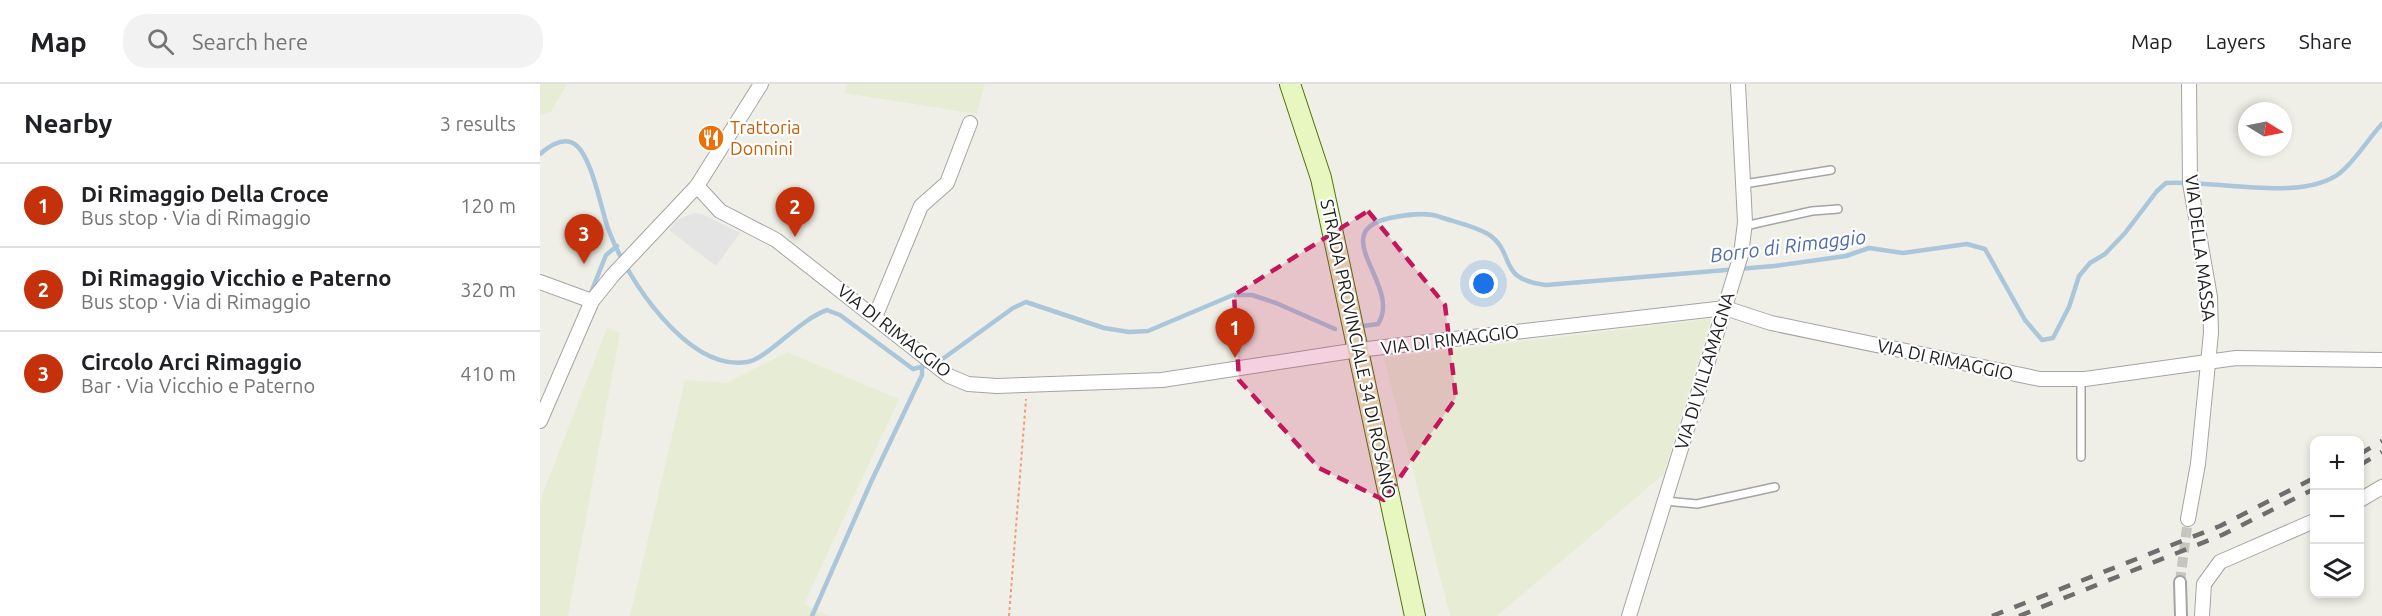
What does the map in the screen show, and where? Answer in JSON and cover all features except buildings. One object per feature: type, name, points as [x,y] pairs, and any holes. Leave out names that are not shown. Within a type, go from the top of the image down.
[{"type":"main road","name":"STRADA PROVINCIALE 34 DI ROSANO","points":[[1290,84],[1322,178],[1415,616]]},
{"type":"street","points":[[540,421],[592,301],[613,275],[697,186],[761,84]]},
{"type":"street","name":"VIA DI VILLAMAGNA","points":[[1629,616],[1741,255],[1745,226],[1738,84]]},
{"type":"street","name":"VIA DELLA MASSA","points":[[2188,519],[2198,464],[2209,363],[2210,297],[2191,189],[2189,84]]},
{"type":"street","points":[[875,317],[921,206],[947,183],[970,123]]},
{"type":"street","name":"VIA DI RIMAGGIO","points":[[697,186],[720,211],[776,240],[949,376],[968,384],[1090,385],[1162,380],[1357,346],[1725,308],[1771,323],[2040,379],[2081,379],[2235,358],[2382,360]]},
{"type":"street","points":[[540,282],[592,301]]},
{"type":"street","points":[[2364,498],[2382,488]]},
{"type":"street","points":[[2202,616],[2204,584],[2220,562],[2310,523]]},
{"type":"street","points":[[2180,582],[2181,616]]},
{"type":"lane","points":[[1744,184],[1831,170]]},
{"type":"lane","points":[[1745,226],[1812,211],[1838,209]]},
{"type":"lane","points":[[2081,379],[2081,457]]},
{"type":"lane","points":[[1665,501],[1697,504],[1775,487]]},
{"type":"path","points":[[1009,616],[1027,384]]},
{"type":"highlighted area","points":[[1368,211],[1445,305],[1456,398],[1384,500],[1319,468],[1239,380],[1234,295]]},
{"type":"green space","points":[[540,84],[567,84],[551,112],[540,115]]},
{"type":"green space","points":[[848,84],[985,84],[977,114],[844,93]]},
{"type":"green space","points":[[1711,319],[1664,474],[1497,616],[1450,616],[1384,358]]},
{"type":"green space","points":[[607,328],[620,333],[568,616],[540,616],[540,501]]},
{"type":"green space","points":[[787,352],[899,399],[804,604],[830,616],[630,616],[685,380],[726,383]]},
{"type":"shaded area","points":[[694,213],[702,214],[740,233],[716,266],[669,230],[678,219]]},
{"type":"waterway","name":"Borro di Rimaggio","points":[[1363,326],[1378,324],[1383,309],[1381,293],[1364,248],[1364,235],[1372,225],[1390,218],[1422,214],[1435,215],[1488,234],[1497,241],[1513,271],[1530,282],[1546,285],[1774,266],[1846,256],[1869,248],[1903,253],[1967,244],[1985,249],[2025,320],[2042,340],[2053,338],[2069,307],[2079,276],[2090,263],[2105,254],[2125,233],[2157,191],[2166,183],[2280,188],[2303,187],[2323,182],[2346,168],[2382,124]]},
{"type":"waterway","name":"Borro di Rimaggio","points":[[540,154],[564,141],[573,143],[580,149],[591,170],[609,231],[630,273],[663,318],[682,338],[703,352],[725,361],[755,360],[806,322],[827,310],[840,315],[913,369],[929,365]]},
{"type":"waterway","points":[[590,295],[606,255],[617,246]]},
{"type":"waterway","name":"Borro di Rimaggio","points":[[937,363],[1013,308],[1026,302],[1104,328],[1129,332],[1148,331],[1233,295],[1252,295],[1335,329]]},
{"type":"waterway","points":[[812,616],[871,482],[922,375],[922,366]]},
{"type":"tunnel","points":[[2180,582],[2188,519]]},
{"type":"railway","points":[[2364,452],[2382,441]]},
{"type":"railway","points":[[2364,463],[2382,452]]},
{"type":"railway","points":[[1992,616],[2220,526],[2310,480]]},
{"type":"railway","points":[[2019,616],[2222,535],[2312,490]]},
{"type":"place","name":"Trattoria Donnini","points":[[711,138]]},
{"type":"place","name":"Di Rimaggio Vicchio e Paterno","points":[[795,237]]},
{"type":"place","name":"Circolo Arci Rimaggio","points":[[584,264]]},
{"type":"place","name":"Di Rimaggio Della Croce","points":[[1235,358]]}]
